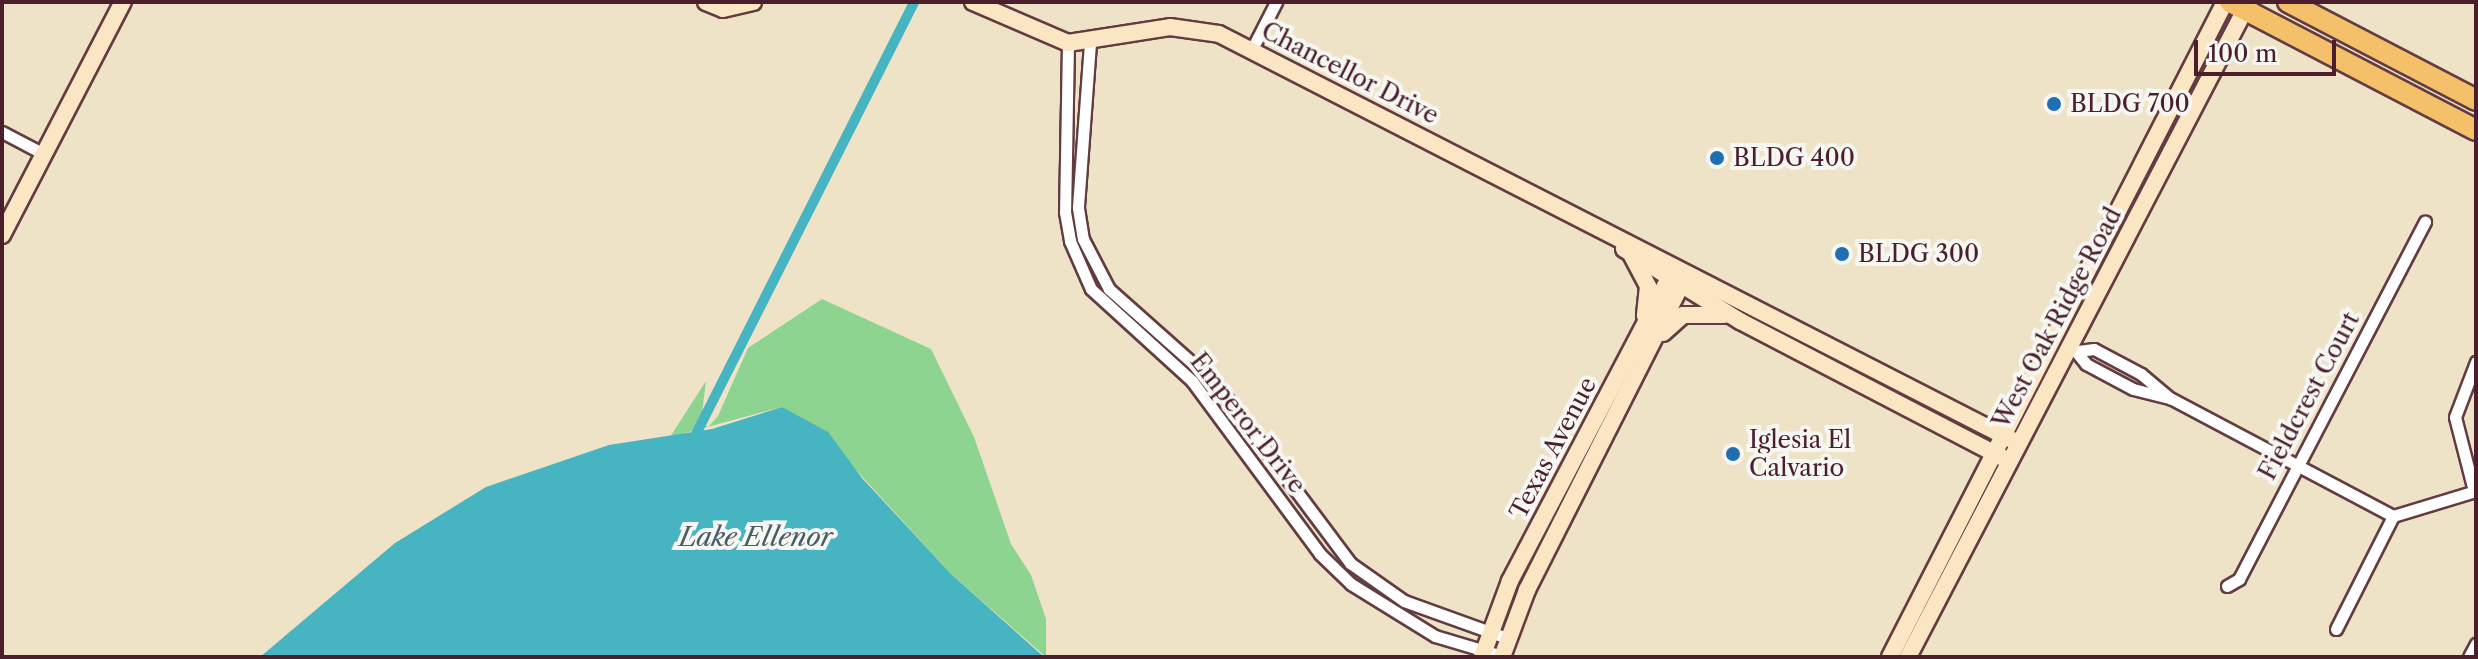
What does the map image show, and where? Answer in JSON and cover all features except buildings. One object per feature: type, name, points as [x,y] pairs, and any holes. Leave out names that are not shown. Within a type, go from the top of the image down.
[{"type":"highway","points":[[2288,2],[2476,100]]},
{"type":"highway","points":[[2237,4],[2476,130]]},
{"type":"street","points":[[2,235],[123,2]]},
{"type":"street","points":[[706,2],[723,9],[748,5]]},
{"type":"street","name":"Chancellor Drive","points":[[973,2],[1068,43],[1090,43],[1170,27],[1219,34],[1558,209],[1679,275],[1740,321],[2001,458]]},
{"type":"street","points":[[1252,49],[1276,2]]},
{"type":"street","name":"West Oak Ridge Road","points":[[1890,657],[2011,439],[2112,225],[2237,4]]},
{"type":"street","name":"West Oak Ridge Road","points":[[2011,439],[2074,349],[2237,4]]},
{"type":"street","name":"Emperor Drive","points":[[1068,43],[1065,212],[1070,241],[1091,289],[1192,381],[1320,554],[1351,584],[1405,621],[1483,654],[1502,656]]},
{"type":"street","name":"Emperor Drive","points":[[1090,43],[1078,208],[1083,239],[1109,289],[1217,385],[1350,563],[1404,601],[1507,638]]},
{"type":"street","points":[[2,132],[44,154]]},
{"type":"street","name":"Chancellor Drive","points":[[1558,209],[1629,252],[2011,439]]},
{"type":"street","name":"Fieldcrest Court","points":[[2227,586],[2239,579],[2425,222]]},
{"type":"street","points":[[2112,225],[2112,249],[2076,318],[2074,349],[2086,364],[2133,389],[2170,398]]},
{"type":"street","points":[[1629,252],[1648,286],[1642,330]]},
{"type":"street","name":"Texas Avenue","points":[[1483,654],[1510,581],[1642,330],[1679,275]]},
{"type":"street","name":"Texas Avenue","points":[[1502,656],[1527,590],[1654,345],[1679,275]]},
{"type":"street","points":[[1654,345],[1683,315],[1714,311],[1740,321]]},
{"type":"street","points":[[2074,349],[2094,349],[2141,374],[2170,398],[2393,516],[2475,491],[2455,417],[2476,362]]},
{"type":"street","name":"West Oak Ridge Road","points":[[1908,657],[2001,458]]},
{"type":"street","points":[[2336,629],[2393,516]]},
{"type":"street","points":[[1510,581],[1527,590]]},
{"type":"street","points":[[2469,657],[2476,644]]},
{"type":"green space","points":[[822,299],[931,349],[974,437],[1011,544],[1031,575],[1046,619],[1046,657],[951,574],[847,460],[782,407],[708,427],[718,416],[748,348]]},
{"type":"green space","points":[[706,381],[701,421],[708,427],[670,437]]},
{"type":"water","name":"Lake Ellenor","points":[[782,407],[828,432],[862,478],[951,574],[1044,657],[260,657],[395,543],[486,487],[609,445],[712,429]]},
{"type":"waterway","points":[[692,442],[914,2]]},
{"type":"place","name":"BLDG 700","points":[[2054,104]]},
{"type":"place","name":"BLDG 400","points":[[1717,158]]},
{"type":"place","name":"BLDG 300","points":[[1842,254]]},
{"type":"place","name":"Iglesia El Calvario","points":[[1733,454]]}]
